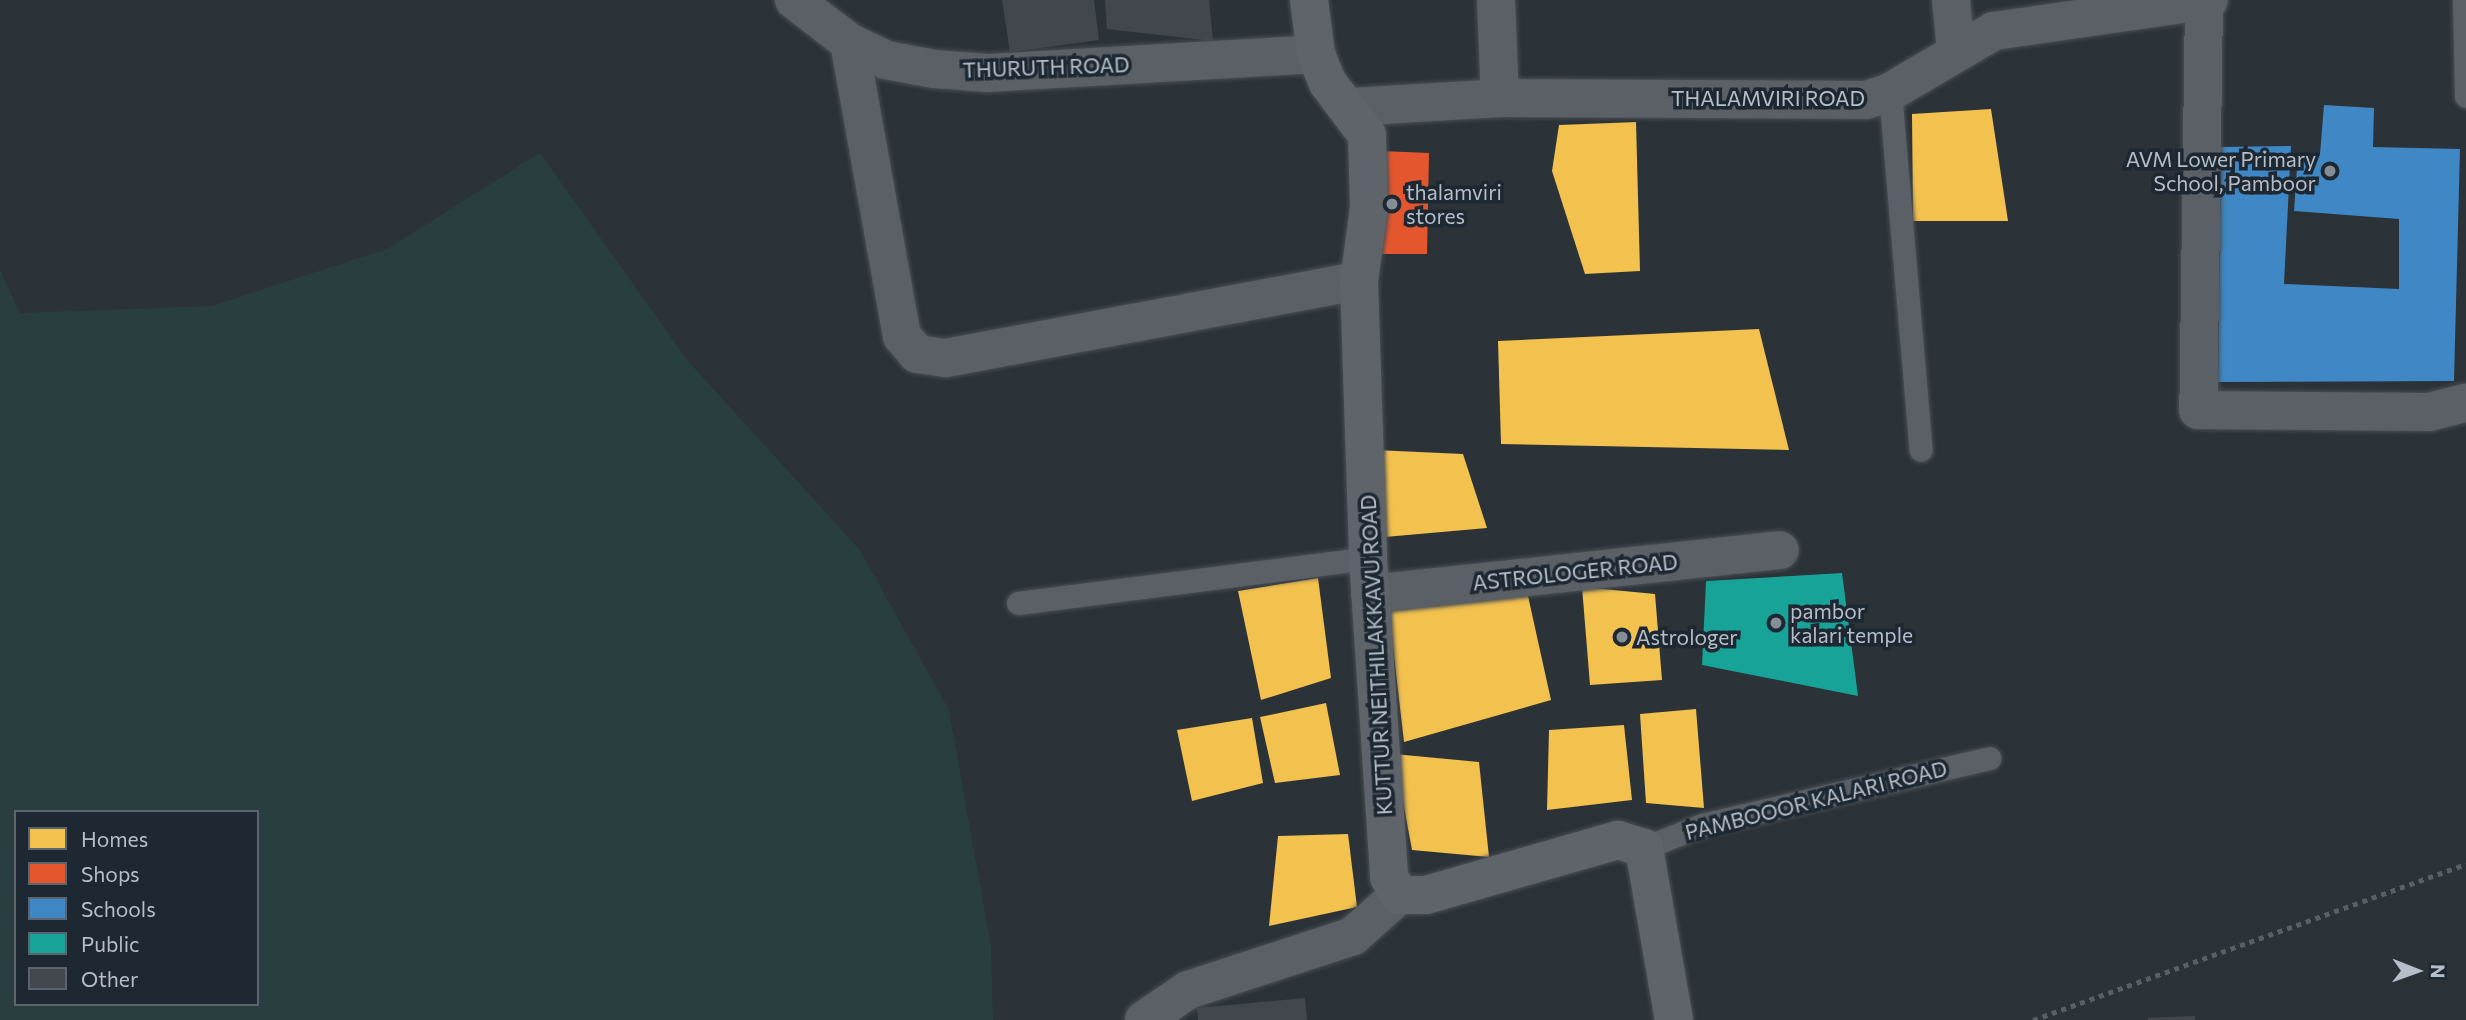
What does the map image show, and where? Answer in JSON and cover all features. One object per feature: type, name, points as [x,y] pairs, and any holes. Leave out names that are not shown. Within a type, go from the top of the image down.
[{"type":"street","name":"THURUTH ROAD","points":[[794,0],[849,42],[886,60],[988,73],[1316,54]]},
{"type":"street","name":"KUTTUR NEITHILAKKAVU ROAD","points":[[1309,0],[1316,54],[1328,83],[1350,107],[1367,135],[1369,208],[1359,281],[1369,576],[1389,877],[1399,895]]},
{"type":"street","points":[[1496,0],[1500,98]]},
{"type":"street","points":[[1951,0],[1956,50]]},
{"type":"street","points":[[2206,0],[2198,410],[2429,412],[2466,403]]},
{"type":"street","name":"THALAMVIRI ROAD","points":[[1350,107],[1500,98],[1866,100],[1890,92],[1956,50],[1994,31],[2206,0]]},
{"type":"street","points":[[849,42],[902,335],[917,354],[946,358],[1359,281]]},
{"type":"street","name":"ASTROLOGER ROAD","points":[[1369,576],[1780,551]]},
{"type":"street","points":[[1144,1020],[1189,1005],[1353,936],[1399,895],[1426,895],[1618,840],[1644,848],[1674,1020]]},
{"type":"lane","points":[[2464,0],[2466,96]]},
{"type":"lane","points":[[1890,92],[1921,450]]},
{"type":"lane","points":[[1018,603],[1369,576]]},
{"type":"lane","name":"PAMBOOOR KALARI ROAD","points":[[1644,848],[1702,825],[1989,758]]},
{"type":"path","points":[[2033,1020],[2466,863]]},
{"type":"green space","points":[[540,153],[688,361],[860,550],[949,710],[991,946],[993,1020],[0,1020],[0,270],[20,313],[211,306],[387,249]]},
{"type":"building: Homes","points":[[1991,109],[2008,221],[1913,221],[1912,114]]},
{"type":"building: Homes","points":[[1636,122],[1640,271],[1585,274],[1552,171],[1559,125]]},
{"type":"building: Homes","points":[[1759,329],[1789,450],[1501,444],[1498,341]]},
{"type":"building: Homes","points":[[1375,450],[1463,454],[1487,528],[1385,537]]},
{"type":"building: Homes","points":[[1318,578],[1331,678],[1261,700],[1238,591]]},
{"type":"building: Homes","name":"Astrologer","points":[[1582,587],[1655,594],[1662,680],[1590,685]]},
{"type":"building: Homes","points":[[1528,596],[1551,700],[1404,742],[1388,605]]},
{"type":"building: Homes","points":[[1326,703],[1340,775],[1275,783],[1260,717]]},
{"type":"building: Homes","points":[[1696,709],[1704,808],[1646,803],[1640,714]]},
{"type":"building: Homes","points":[[1252,718],[1263,783],[1192,801],[1177,730]]},
{"type":"building: Homes","points":[[1624,725],[1632,800],[1547,810],[1549,730]]},
{"type":"building: Homes","points":[[1394,754],[1479,762],[1489,857],[1412,850]]},
{"type":"building: Homes","points":[[1348,834],[1357,907],[1269,926],[1278,836]]},
{"type":"building: Shops","name":"thalamviri stores","points":[[1357,150],[1429,153],[1427,254],[1355,254]]},
{"type":"building: Schools","name":"AVM Lower Primary School, Pamboor","points":[[2324,105],[2374,108],[2373,147],[2460,149],[2454,381],[2218,382],[2221,147],[2291,146],[2284,284],[2399,289],[2399,219],[2294,211],[2298,154],[2320,154]]},
{"type":"building: Public","name":"pambor kalari temple","points":[[1842,573],[1858,696],[1702,665],[1706,581]]},
{"type":"building: Other","points":[[1002,0],[1094,0],[1099,40],[1010,52]]},
{"type":"building: Other","points":[[1105,0],[1209,0],[1213,41],[1107,29]]},
{"type":"building: Other","points":[[1305,998],[1307,1020],[1198,1020],[1197,1008]]},
{"type":"building: Other","points":[[2195,1016],[2195,1020],[2148,1020],[2148,1018]]},
{"type":"place","name":"AVM Lower Primary School, Pamboor","points":[[2330,171]]},
{"type":"place","name":"thalamviri stores","points":[[1392,204]]},
{"type":"place","name":"pambor kalari temple","points":[[1776,623]]},
{"type":"place","name":"Astrologer","points":[[1622,637]]}]
